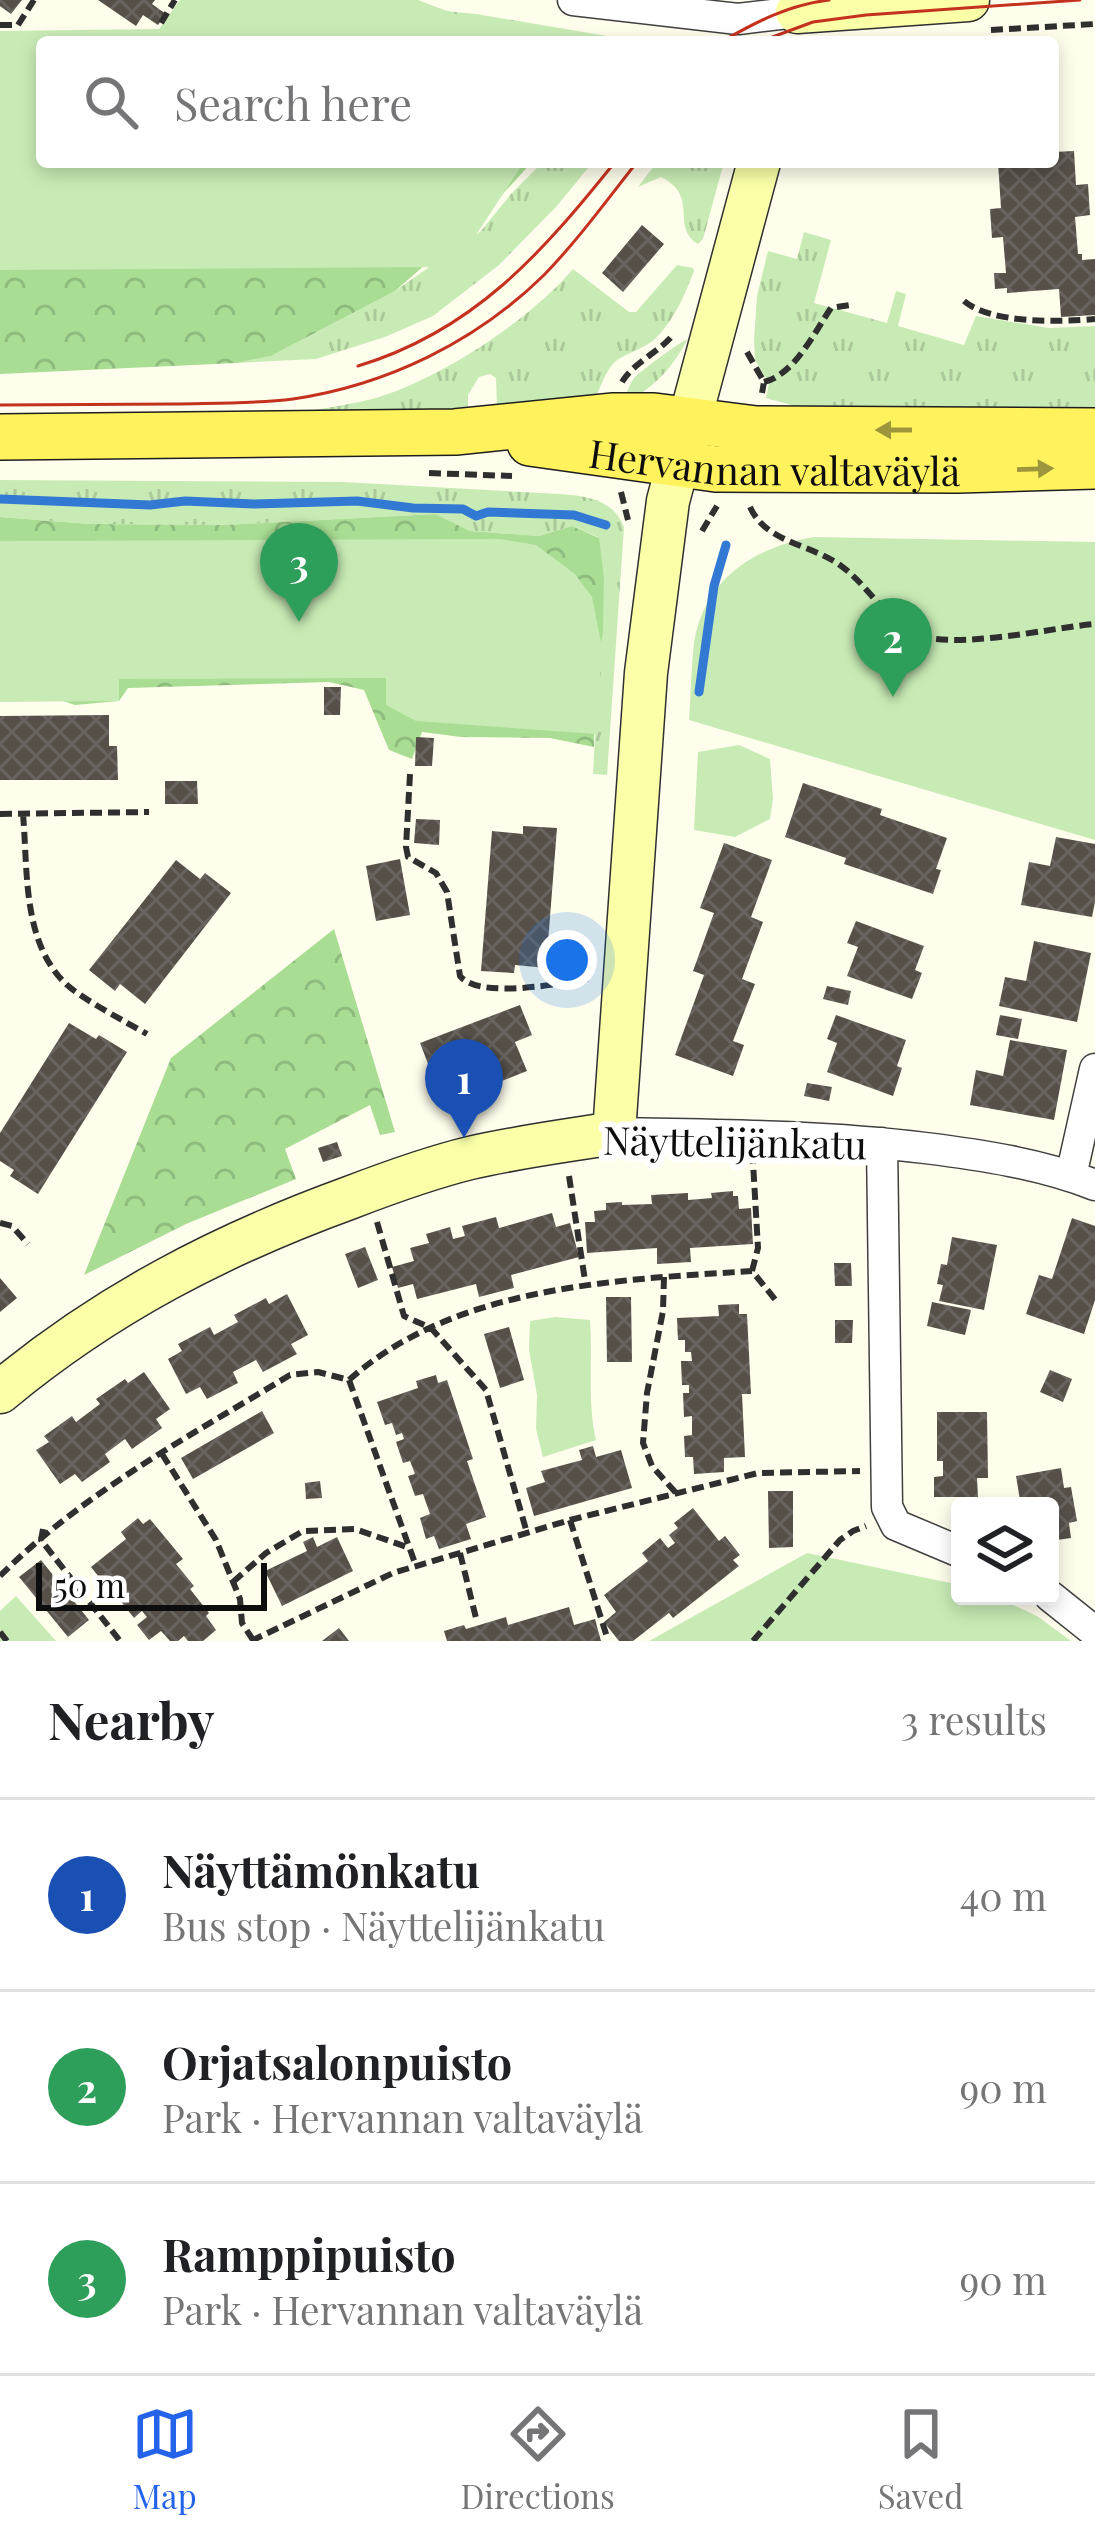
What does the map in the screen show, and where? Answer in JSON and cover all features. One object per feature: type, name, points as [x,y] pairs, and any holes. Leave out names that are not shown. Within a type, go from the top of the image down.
[{"type":"main road","name":"Hervannan valtaväylä","points":[[0,436],[455,432],[614,416],[654,416],[756,429],[1095,431]]},
{"type":"main road","name":"Hervannan valtaväylä","points":[[455,432],[750,470],[1095,466]]},
{"type":"street","points":[[573,0],[738,19],[794,18],[968,0]]},
{"type":"street","points":[[614,1133],[646,673],[668,501],[757,168]]},
{"type":"street","points":[[1083,1180],[1095,1069]]},
{"type":"street","name":"Näyttelijänkatu","points":[[0,1392],[117,1307],[244,1238],[468,1159],[614,1133],[761,1134],[973,1154],[1083,1180]]},
{"type":"street","points":[[882,1143],[887,1507],[896,1525],[951,1548]]},
{"type":"street","points":[[1059,1603],[1095,1632]]},
{"type":"path","points":[[0,25],[19,25],[34,0]]},
{"type":"path","points":[[161,23],[175,0]]},
{"type":"path","points":[[964,301],[974,310],[1038,322],[1095,319]]},
{"type":"path","points":[[764,382],[774,380],[799,356],[831,308],[850,305]]},
{"type":"path","points":[[747,492],[758,524],[847,569],[907,631],[922,638],[1018,636],[1095,624]]},
{"type":"path","points":[[410,774],[408,857],[436,873],[447,892],[465,983],[523,987],[626,975]]},
{"type":"path","points":[[0,814],[148,812]]},
{"type":"path","points":[[23,814],[30,907],[41,950],[67,986],[147,1034]]},
{"type":"path","points":[[752,1271],[758,1248],[753,1154]]},
{"type":"path","points":[[568,1167],[586,1287]]},
{"type":"path","points":[[374,1189],[375,1214],[404,1316],[431,1328],[486,1390],[527,1533]]},
{"type":"path","points":[[0,1223],[12,1226],[28,1244]]},
{"type":"path","points":[[349,1380],[371,1360],[497,1301],[664,1276],[752,1271]]},
{"type":"path","points":[[752,1271],[778,1303]]},
{"type":"path","points":[[664,1276],[643,1443],[652,1466],[676,1493]]},
{"type":"path","points":[[0,1576],[113,1481],[290,1375],[318,1372],[349,1380]]},
{"type":"path","points":[[349,1380],[416,1566]]},
{"type":"path","points":[[162,1454],[216,1540],[252,1641],[394,1573],[570,1520],[758,1472],[888,1470]]},
{"type":"path","points":[[753,1641],[840,1540],[892,1517]]},
{"type":"path","points":[[570,1520],[607,1637]]},
{"type":"path","points":[[43,1529],[41,1540],[117,1640]]},
{"type":"path","points":[[233,1582],[266,1553],[303,1531],[355,1529],[409,1547]]},
{"type":"path","points":[[460,1553],[476,1618]]},
{"type":"path","points":[[0,1632],[7,1641]]},
{"type":"green space","points":[[180,0],[418,0],[505,26],[607,36],[36,36],[36,168],[520,168],[455,267],[0,270],[0,31],[159,29]]},
{"type":"green space","points":[[436,10],[607,36],[512,36]]},
{"type":"green space","points":[[0,51],[36,146],[36,168],[526,168],[487,211],[395,291],[271,356],[236,363],[0,374]]},
{"type":"green space","points":[[537,168],[588,168],[499,265],[433,316],[316,359],[236,363],[271,356],[395,291],[481,231]]},
{"type":"green space","points":[[652,168],[722,168],[698,244],[686,229],[682,202],[673,185],[661,177],[638,187]]},
{"type":"green space","points":[[804,232],[831,240],[814,303],[887,323],[896,291],[906,294],[898,326],[964,345],[976,316],[1049,328],[1095,326],[1095,415],[795,406],[766,398],[769,383],[755,360],[757,296],[768,251],[797,259]]},
{"type":"green space","points":[[677,265],[694,271],[674,315],[652,341],[613,364],[596,396],[497,407],[496,378],[490,374],[479,377],[468,395],[468,412],[289,414],[372,399],[453,364],[532,309],[573,269],[629,312],[636,312]]},
{"type":"green space","points":[[688,339],[651,386],[635,397],[626,394],[636,376]]},
{"type":"green space","points":[[0,480],[344,482],[559,494],[598,501],[613,510],[624,527],[607,775],[593,774],[604,577],[598,537],[572,526],[539,536],[470,531],[434,514],[224,525],[90,524],[0,517]]},
{"type":"green space","points":[[435,514],[470,531],[539,536],[572,526],[599,538],[603,631],[595,681],[594,747],[550,738],[422,732],[412,759],[389,750],[364,690],[329,682],[128,688],[119,701],[75,705],[36,692],[0,695],[0,517],[90,524],[224,525]]},
{"type":"green space","points":[[814,537],[1095,542],[1095,840],[689,720],[694,643],[709,601],[752,558]]},
{"type":"green space","points":[[500,539],[536,545],[575,574],[592,597],[602,647],[596,734],[416,721],[386,705],[386,678],[119,679],[119,701],[0,702],[0,541]]},
{"type":"green space","points":[[739,745],[770,759],[770,819],[735,837],[694,830],[698,752]]},
{"type":"green space","points":[[334,929],[395,1132],[380,1135],[370,1105],[285,1149],[296,1179],[186,1224],[84,1275],[171,1058]]},
{"type":"green space","points":[[590,1320],[596,1440],[543,1457],[536,1429],[530,1321]]},
{"type":"green space","points":[[807,1553],[951,1583],[951,1605],[1013,1605],[1071,1641],[649,1641]]},
{"type":"green space","points":[[16,1596],[56,1641],[0,1641],[0,1611]]},
{"type":"building","points":[[0,0],[22,0],[11,14],[0,6]]},
{"type":"building","points":[[98,0],[155,0],[152,4],[166,14],[158,25],[143,15],[136,26]]},
{"type":"building","points":[[1074,151],[1076,185],[1088,184],[1090,215],[1075,217],[1078,254],[1082,260],[1095,259],[1095,315],[1061,317],[1059,289],[1007,293],[1007,288],[995,289],[994,273],[1006,273],[1003,237],[992,238],[990,209],[1001,208],[998,168],[1059,168],[1059,152]]},
{"type":"building","points":[[642,225],[664,244],[623,292],[602,273]]},
{"type":"building","points":[[324,687],[341,687],[340,715],[324,715]]},
{"type":"building","points":[[109,715],[109,746],[117,746],[118,780],[0,780],[0,716]]},
{"type":"building","points":[[416,737],[434,738],[432,766],[415,766]]},
{"type":"building","points":[[165,781],[197,781],[198,804],[165,804]]},
{"type":"building","points":[[803,783],[882,809],[880,815],[947,838],[933,894],[844,864],[846,858],[785,837]]},
{"type":"building","points":[[416,819],[440,820],[439,845],[414,843]]},
{"type":"building","points":[[523,826],[557,828],[546,968],[515,965],[514,973],[481,971],[492,831],[523,834]]},
{"type":"building","points":[[1056,837],[1095,844],[1092,917],[1021,905],[1029,862],[1050,866]]},
{"type":"building","points":[[724,843],[772,860],[751,917],[763,922],[742,979],[755,984],[733,1041],[744,1045],[733,1076],[675,1055],[704,975],[693,971],[714,913],[700,908]]},
{"type":"building","points":[[400,859],[410,915],[376,921],[366,866]]},
{"type":"building","points":[[176,860],[200,879],[205,873],[231,893],[145,1004],[120,984],[115,991],[89,970]]},
{"type":"building","points":[[856,921],[924,946],[915,970],[922,973],[912,999],[847,976],[858,947],[847,943]]},
{"type":"building","points":[[1034,941],[1091,953],[1077,1022],[999,1006],[1005,977],[1026,981]]},
{"type":"building","points":[[827,986],[851,991],[848,1005],[823,999]]},
{"type":"building","points":[[520,1005],[532,1035],[515,1042],[527,1071],[461,1097],[449,1068],[432,1074],[420,1043]]},
{"type":"building","points":[[836,1015],[906,1040],[893,1096],[827,1072],[837,1043],[827,1039]]},
{"type":"building","points":[[1000,1015],[1022,1019],[1018,1039],[996,1035]]},
{"type":"building","points":[[69,1023],[127,1052],[38,1194],[10,1176],[14,1170],[0,1161],[0,1133]]},
{"type":"building","points":[[1010,1040],[1067,1050],[1054,1120],[970,1105],[976,1070],[1003,1076]]},
{"type":"building","points":[[807,1083],[832,1087],[829,1101],[804,1096]]},
{"type":"building","points":[[337,1142],[342,1156],[323,1162],[318,1148]]},
{"type":"building","points":[[733,1191],[739,1209],[751,1208],[753,1244],[690,1248],[691,1262],[657,1264],[657,1248],[587,1253],[585,1222],[595,1222],[594,1211],[606,1210],[606,1203],[652,1204],[651,1195],[688,1193],[688,1200]]},
{"type":"building","points":[[552,1213],[556,1227],[570,1223],[579,1257],[511,1275],[514,1288],[479,1297],[476,1284],[417,1299],[413,1284],[398,1288],[392,1267],[414,1261],[410,1248],[429,1243],[426,1234],[450,1227],[453,1239],[465,1236],[462,1226],[496,1217],[499,1228]]},
{"type":"building","points":[[1072,1218],[1095,1226],[1095,1300],[1084,1334],[1026,1314],[1039,1275],[1052,1279]]},
{"type":"building","points":[[952,1237],[997,1245],[984,1310],[939,1301],[941,1264],[947,1265]]},
{"type":"building","points":[[365,1247],[378,1280],[358,1288],[345,1254]]},
{"type":"building","points":[[834,1263],[851,1263],[852,1286],[835,1286]]},
{"type":"building","points":[[0,1278],[17,1298],[0,1312]]},
{"type":"building","points":[[287,1294],[308,1335],[291,1344],[297,1354],[263,1372],[256,1360],[233,1372],[238,1383],[207,1399],[200,1387],[186,1394],[168,1359],[182,1351],[178,1344],[210,1327],[214,1335],[238,1322],[234,1315],[266,1298],[269,1304]]},
{"type":"building","points":[[606,1297],[631,1297],[632,1362],[607,1362]]},
{"type":"building","points":[[932,1302],[971,1310],[965,1335],[927,1326]]},
{"type":"building","points":[[739,1304],[739,1314],[747,1314],[751,1394],[742,1394],[745,1457],[724,1458],[724,1472],[694,1474],[693,1457],[685,1457],[684,1436],[692,1435],[692,1416],[684,1417],[683,1393],[689,1393],[689,1385],[682,1385],[681,1361],[692,1361],[691,1352],[685,1352],[685,1340],[678,1340],[677,1318],[719,1316],[718,1305]]},
{"type":"building","points":[[835,1320],[853,1320],[852,1343],[835,1343]]},
{"type":"building","points":[[509,1327],[524,1380],[500,1388],[484,1334]]},
{"type":"building","points":[[1050,1370],[1072,1379],[1063,1402],[1040,1392]]},
{"type":"building","points":[[144,1372],[170,1409],[156,1419],[162,1428],[132,1449],[125,1439],[105,1454],[110,1462],[82,1482],[75,1474],[60,1484],[36,1450],[49,1442],[44,1436],[72,1416],[76,1422],[100,1404],[96,1399]]},
{"type":"building","points":[[436,1375],[438,1383],[447,1380],[486,1517],[466,1524],[471,1539],[439,1549],[434,1536],[426,1539],[420,1518],[430,1514],[423,1494],[415,1496],[408,1476],[415,1474],[410,1461],[403,1463],[396,1442],[404,1439],[402,1433],[396,1435],[392,1423],[385,1425],[377,1402],[418,1388],[416,1381]]},
{"type":"building","points":[[262,1411],[274,1433],[193,1479],[181,1458]]},
{"type":"building","points":[[937,1412],[987,1412],[988,1478],[977,1478],[978,1497],[934,1497],[934,1477],[943,1476],[943,1461],[937,1461]]},
{"type":"building","points":[[593,1446],[596,1457],[621,1450],[632,1488],[534,1516],[526,1488],[545,1482],[541,1471],[582,1460],[579,1450]]},
{"type":"building","points":[[1061,1468],[1064,1488],[1071,1487],[1077,1521],[1069,1523],[1071,1538],[1059,1540],[1059,1497],[1020,1497],[1016,1476]]},
{"type":"building","points":[[320,1481],[322,1498],[306,1499],[305,1483]]},
{"type":"building","points":[[768,1491],[793,1491],[793,1547],[769,1548]]},
{"type":"building","points":[[693,1508],[719,1541],[725,1536],[740,1555],[733,1560],[739,1566],[673,1618],[669,1613],[633,1641],[619,1641],[604,1622],[616,1612],[604,1595],[648,1561],[642,1553],[660,1538],[668,1548],[675,1543],[669,1535],[678,1528],[674,1523]]},
{"type":"building","points":[[138,1518],[143,1524],[150,1519],[183,1559],[176,1564],[194,1586],[190,1589],[216,1630],[203,1641],[188,1641],[184,1636],[170,1641],[161,1631],[149,1640],[137,1625],[147,1617],[142,1611],[134,1618],[119,1599],[126,1594],[119,1584],[110,1591],[91,1567],[126,1539],[121,1532]]},
{"type":"building","points":[[313,1537],[317,1547],[337,1537],[353,1571],[282,1606],[265,1571],[307,1551],[303,1542]]},
{"type":"building","points":[[41,1560],[89,1620],[68,1637],[19,1577]]},
{"type":"building","points":[[569,1607],[574,1625],[595,1619],[601,1641],[447,1641],[444,1631],[506,1617],[508,1625]]},
{"type":"building","points":[[339,1628],[349,1641],[322,1641]]},
{"type":"waterway","points":[[0,499],[150,505],[357,501],[463,509],[476,516],[488,512],[574,515],[606,525]]},
{"type":"waterway","points":[[699,692],[714,586],[726,545]]},
{"type":"tram line","points":[[733,36],[773,15],[829,0]]},
{"type":"tram line","points":[[775,36],[813,22],[866,15],[1080,0]]},
{"type":"tram line","points":[[358,366],[437,332],[503,285],[610,168]]},
{"type":"tram line","points":[[0,405],[278,401],[396,371],[459,340],[518,299],[569,248],[632,168]]},
{"type":"place","name":"Ramppipuisto","points":[[299,622]]},
{"type":"place","name":"Orjatsalonpuisto","points":[[893,697]]},
{"type":"place","name":"Näyttämönkatu","points":[[464,1138]]}]
